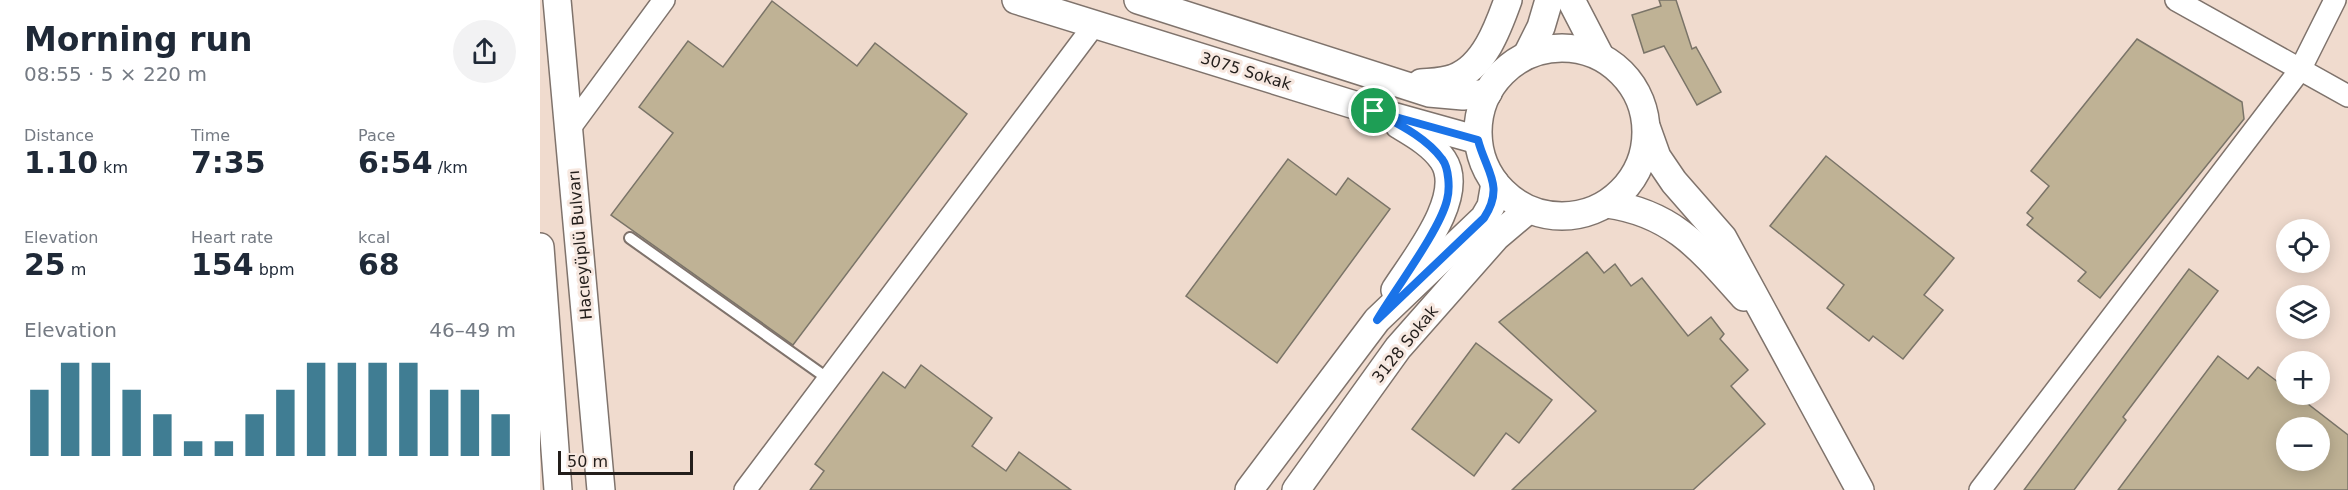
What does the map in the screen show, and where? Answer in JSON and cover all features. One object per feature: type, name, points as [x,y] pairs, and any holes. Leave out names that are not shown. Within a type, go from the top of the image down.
[{"type":"street","name":"Hacıeyüplü Bulvarı","points":[[557,0],[601,490]]},
{"type":"street","points":[[562,47],[564,22],[570,0]]},
{"type":"street","points":[[570,128],[664,0]]},
{"type":"street","name":"3075 Sokak","points":[[1016,0],[1374,111],[1478,140]]},
{"type":"street","points":[[1138,0],[1448,96],[1488,93]]},
{"type":"street","points":[[1407,85],[1452,79],[1471,67],[1482,55],[1508,0]]},
{"type":"street","points":[[1527,55],[1541,27],[1549,0]]},
{"type":"street","points":[[1571,0],[1600,56]]},
{"type":"street","points":[[2176,0],[2348,96]]},
{"type":"street","points":[[1980,490],[2300,70],[2335,0]]},
{"type":"street","points":[[745,490],[1095,24]]},
{"type":"street","points":[[1646,123],[1644,150],[1634,174],[1606,204],[1570,216],[1528,210],[1496,183],[1484,162],[1478,140],[1482,105],[1488,93],[1496,80],[1527,55],[1543,49],[1572,48],[1600,56],[1623,73],[1639,97],[1657,157],[1674,182],[1723,238],[1860,490]]},
{"type":"street","name":"3128 Sokak","points":[[1249,490],[1377,320],[1438,221],[1447,200],[1448,180],[1444,161],[1426,142],[1374,111]]},
{"type":"street","name":"3128 Sokak","points":[[1377,320],[1484,218],[1491,207],[1496,183]]},
{"type":"street","points":[[1606,204],[1648,213],[1684,234],[1702,250],[1770,327]]},
{"type":"street","name":"3128 Sokak","points":[[1296,490],[1398,348],[1496,237],[1528,210]]},
{"type":"street","points":[[540,247],[558,490]]},
{"type":"lane","points":[[630,238],[827,378]]},
{"type":"shaded area","points":[[540,0],[2348,0],[2348,490],[540,490]]},
{"type":"building","points":[[1659,0],[1676,0],[1692,49],[1696,47],[1721,92],[1697,105],[1664,46],[1644,53],[1632,15],[1661,6]]},
{"type":"building","points":[[772,1],[857,66],[875,43],[967,114],[793,345],[611,215],[673,133],[639,107],[688,41],[723,67]]},
{"type":"building","points":[[2137,39],[2242,102],[2244,119],[2100,298],[2078,281],[2086,272],[2027,225],[2033,218],[2027,213],[2049,186],[2031,171]]},
{"type":"building","points":[[1826,156],[1954,258],[1924,295],[1943,310],[1903,359],[1873,336],[1869,341],[1827,308],[1844,285],[1770,226]]},
{"type":"building","points":[[1288,159],[1336,195],[1348,178],[1390,209],[1277,363],[1186,296]]},
{"type":"building","points":[[1587,252],[1604,273],[1615,264],[1631,286],[1642,278],[1688,336],[1711,317],[1724,334],[1720,339],[1748,370],[1731,386],[1765,424],[1693,490],[1512,490],[1596,411],[1499,322]]},
{"type":"building","points":[[2189,269],[2218,291],[2123,417],[2126,420],[2074,490],[2024,490]]},
{"type":"building","points":[[1476,343],[1552,400],[1519,443],[1506,433],[1474,476],[1412,429]]},
{"type":"building","points":[[2218,356],[2248,379],[2258,367],[2276,380],[2276,405],[2309,405],[2325,417],[2276,417],[2276,471],[2330,471],[2330,421],[2348,435],[2348,490],[2118,490]]},
{"type":"building","points":[[921,365],[992,418],[972,446],[1006,471],[1019,452],[1071,490],[810,490],[824,471],[815,464],[883,372],[905,388]]},
{"type":"route","points":[[1374,111],[1478,140],[1484,162],[1496,183],[1491,207],[1484,218],[1462,242],[1377,320],[1438,221],[1447,200],[1448,180],[1444,161],[1426,142],[1374,111]]}]
